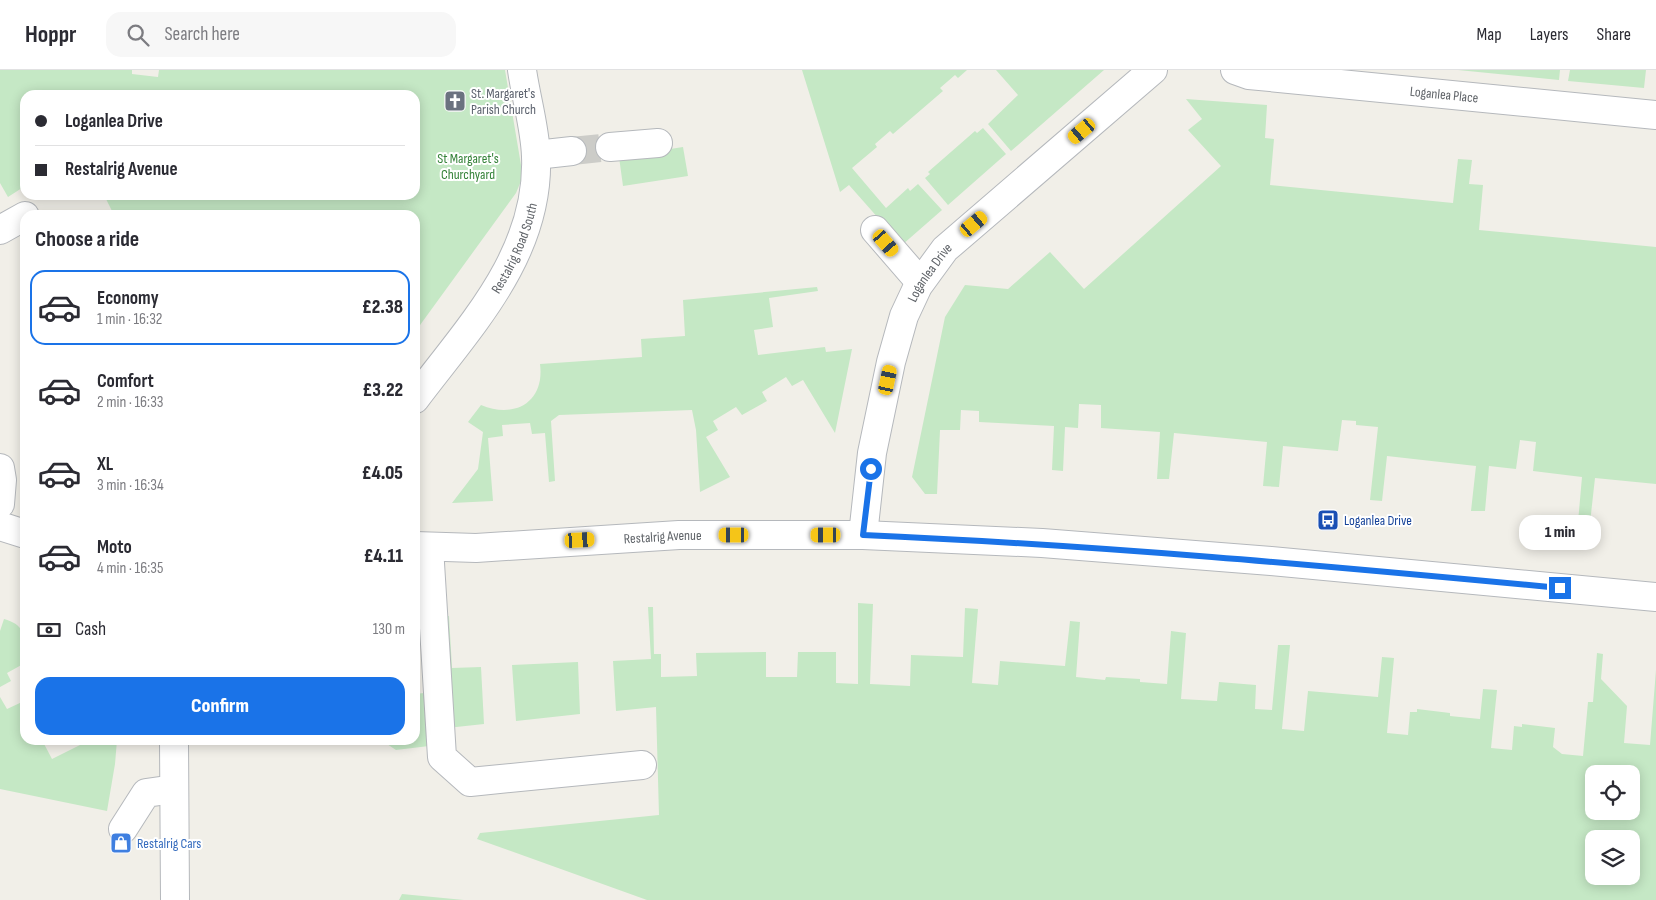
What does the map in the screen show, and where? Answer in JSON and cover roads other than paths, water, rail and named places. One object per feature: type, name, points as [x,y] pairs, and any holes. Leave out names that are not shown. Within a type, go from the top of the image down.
[{"type":"street","name":"Restalrig Road South","points":[[420,392],[500,286],[515,259],[532,209],[535,190],[536,155],[522,70]]},
{"type":"street","name":"Loganlea Drive","points":[[863,535],[872,453],[892,362],[904,316],[920,282],[928,270],[956,239],[1153,70]]},
{"type":"street","name":"Loganlea Place","points":[[1235,70],[1258,76],[1656,115]]},
{"type":"street","points":[[610,148],[658,143]]},
{"type":"street","points":[[536,155],[572,151]]},
{"type":"street","points":[[0,230],[20,219]]},
{"type":"street","points":[[875,230],[920,282]]},
{"type":"street","points":[[0,468],[2,480],[0,504]]},
{"type":"street","points":[[0,526],[20,532]]},
{"type":"street","name":"Restalrig Avenue","points":[[422,554],[476,548],[679,535],[863,535],[1042,543],[1271,561],[1656,597]]},
{"type":"street","points":[[422,554],[442,757],[470,782],[642,765]]},
{"type":"street","points":[[174,745],[175,900]]},
{"type":"street","points":[[124,829],[146,793],[174,789]]},
{"type":"tunnel","points":[[572,151],[610,147]]},
{"type":"place","name":"St. Margaret's Parish Church","points":[[455,101]]},
{"type":"place","name":"Loganlea Drive","points":[[1328,520]]},
{"type":"place","name":"Restalrig Cars","points":[[121,843]]},
{"type":"park label","name":"St Margaret's Churchyard","points":[[468,166]]}]
